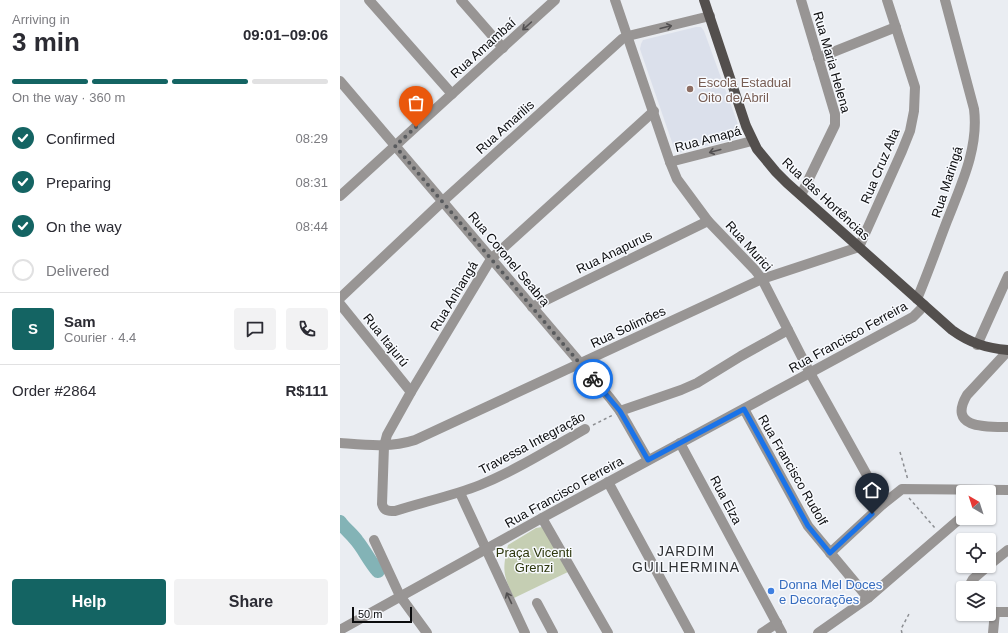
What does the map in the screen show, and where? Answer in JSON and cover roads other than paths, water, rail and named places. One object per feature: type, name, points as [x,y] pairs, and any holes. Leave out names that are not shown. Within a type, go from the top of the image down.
[{"type":"main road","name":"Rua das Hortências","points":[[704,0],[752,141],[771,167],[952,330],[977,345],[1008,351]]},
{"type":"street","points":[[368,0],[452,94]]},
{"type":"street","points":[[461,0],[503,48]]},
{"type":"street","name":"Rua Amambaí","points":[[341,193],[395,146],[555,0]]},
{"type":"street","name":"Rua Murici","points":[[615,0],[677,179],[708,221],[762,279],[810,373],[883,504]]},
{"type":"street","name":"Rua Maria Helena","points":[[801,0],[836,120],[835,125],[801,195]]},
{"type":"street","name":"Rua Cruz Alta","points":[[859,247],[902,151],[910,131],[914,112],[915,87],[887,0]]},
{"type":"street","name":"Rua Maringá","points":[[920,302],[965,176],[974,138],[974,109],[945,0]]},
{"type":"street","name":"Rua Amarilis","points":[[340,298],[443,201],[613,46],[628,36],[710,16]]},
{"type":"street","points":[[818,58],[896,27]]},
{"type":"street","name":"Rua Coronel Seabra","points":[[340,81],[620,411],[648,460]]},
{"type":"street","name":"Rua Anhangá","points":[[382,504],[384,446],[387,435],[491,258],[654,111]]},
{"type":"street","name":"Rua Amapá","points":[[670,162],[752,141]]},
{"type":"street","name":"Rua Anapurus","points":[[532,307],[708,221]]},
{"type":"street","name":"Rua Solimões","points":[[340,443],[384,446],[402,444],[414,440],[762,279],[859,247]]},
{"type":"street","points":[[977,345],[1008,276]]},
{"type":"street","name":"Rua Francisco Ferreira","points":[[340,630],[648,460],[913,317],[920,310],[920,302]]},
{"type":"street","name":"Rua Itajurú","points":[[340,304],[411,392]]},
{"type":"street","points":[[620,411],[697,383],[740,356],[788,330]]},
{"type":"street","points":[[1008,351],[967,395],[962,404],[964,418],[974,426],[1008,427]]},
{"type":"street","name":"Rua Francisco Rudolf","points":[[744,409],[808,526],[868,598]]},
{"type":"street","name":"Travessa Integração","points":[[382,504],[383,509],[387,511],[395,511],[460,493],[507,474],[585,429]]},
{"type":"street","name":"Rua Elza","points":[[680,443],[782,633]]},
{"type":"street","points":[[608,482],[690,633]]},
{"type":"street","points":[[830,553],[883,504],[906,488],[956,490]]},
{"type":"street","points":[[996,491],[1008,490]]},
{"type":"street","points":[[460,493],[525,633]]},
{"type":"street","points":[[542,518],[608,633]]},
{"type":"street","points":[[818,633],[868,598],[956,522]]},
{"type":"street","points":[[374,540],[400,596],[424,630]]},
{"type":"street","points":[[996,560],[1008,550]]},
{"type":"street","points":[[972,581],[980,573]]},
{"type":"street","points":[[537,603],[554,633]]},
{"type":"street","points":[[996,611],[1008,612]]},
{"type":"street","points":[[992,621],[993,633]]},
{"type":"street","points":[[762,633],[777,623]]},
{"type":"waterway","points":[[340,522],[355,538],[378,571]]},
{"type":"place","name":"Escola Estadual Oito de Abril","points":[[690,89]]},
{"type":"place","name":"Donna Mel Doces e Decorações","points":[[771,591]]},
{"type":"district","name":"JARDIM GUILHERMINA","points":[[686,560]]},
{"type":"park label","name":"Praça Vicenti Grenzi","points":[[534,560]]}]
